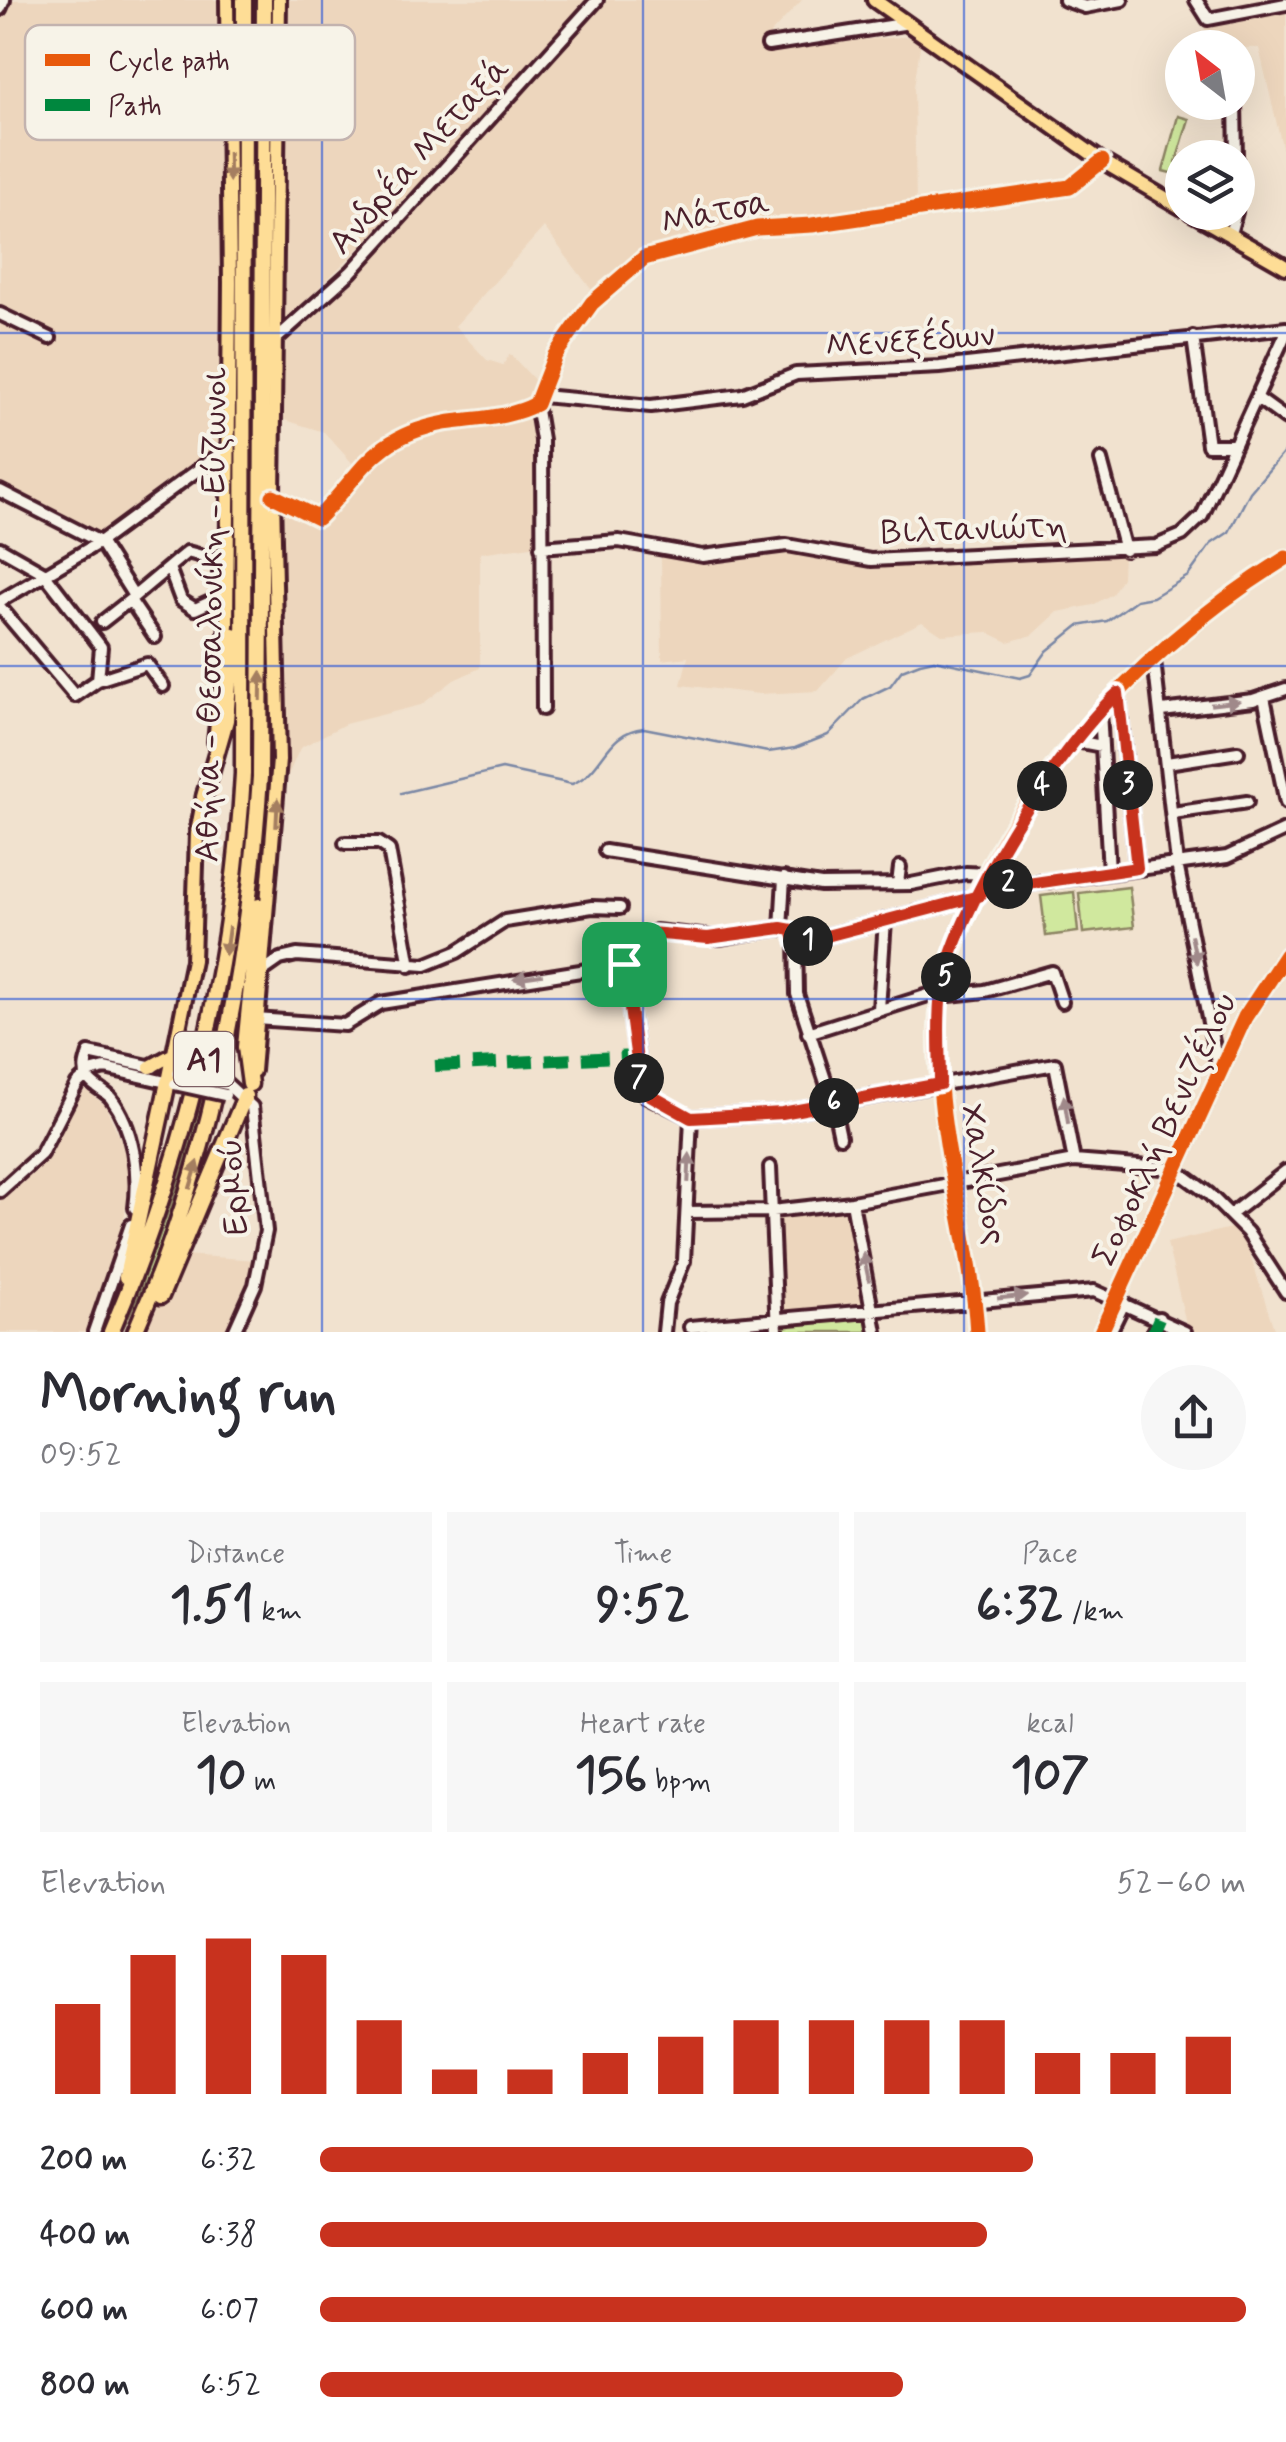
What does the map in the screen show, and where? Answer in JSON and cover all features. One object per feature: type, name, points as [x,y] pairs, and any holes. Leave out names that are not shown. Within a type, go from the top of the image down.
[{"type":"highway","name":"Αθήνα - Θεσσαλονίκη - Εύζωνοι","points":[[240,0],[243,25]]},
{"type":"highway","name":"Αθήνα - Θεσσαλονίκη - Εύζωνοι","points":[[264,25],[266,0]]},
{"type":"highway","name":"Αθήνα - Θεσσαλονίκη - Εύζωνοι","points":[[110,1332],[168,1179],[203,1061],[224,967],[243,774],[243,140]]},
{"type":"highway","name":"Αθήνα - Θεσσαλονίκη - Εύζωνοι","points":[[139,1332],[185,1202],[223,1067],[247,928],[257,816],[262,140]]},
{"type":"highway","points":[[204,797],[226,720],[241,580]]},
{"type":"highway","points":[[139,1332],[213,1179],[247,1090],[246,1047],[260,877],[257,816]]},
{"type":"highway","points":[[110,1332],[173,1077]]},
{"type":"main road","points":[[227,0],[227,25]]},
{"type":"main road","points":[[279,0],[279,25]]},
{"type":"main road","points":[[874,0],[1102,161],[1165,198]]},
{"type":"main road","points":[[173,1077],[173,1053],[193,960],[196,833],[222,680],[229,447],[228,140]]},
{"type":"main road","points":[[247,1090],[278,791],[273,496],[277,140]]},
{"type":"main road","points":[[1223,230],[1286,267]]},
{"type":"main road","name":"Σοφοκλή Βενιζέλου","points":[[1100,1332],[1120,1301],[1250,1006],[1286,955]]},
{"type":"main road","points":[[150,1066],[164,1063],[173,1053]]},
{"type":"street","points":[[0,9],[4,0]]},
{"type":"street","name":"Ανδρέα Μεταξά","points":[[275,340],[351,272],[597,0]]},
{"type":"street","points":[[1066,0],[1085,7],[1122,0]]},
{"type":"street","points":[[1196,0],[1208,19],[1286,4]]},
{"type":"street","points":[[768,44],[904,24]]},
{"type":"street","name":"Μάτσα","points":[[539,400],[556,355],[592,303],[644,258],[757,228],[812,224],[1070,187],[1102,161]]},
{"type":"street","points":[[1230,234],[1231,230]]},
{"type":"street","points":[[0,314],[50,338]]},
{"type":"street","name":"Μενεξέδων","points":[[539,400],[651,406],[742,396],[796,374],[940,368],[1193,337],[1286,331]]},
{"type":"street","name":"Βιλτανιώτη","points":[[541,547],[619,540],[703,556],[787,545],[871,560],[1156,546],[1191,528],[1202,516],[1286,331]]},
{"type":"street","points":[[1193,337],[1208,445],[1234,446]]},
{"type":"street","points":[[1257,398],[1286,419]]},
{"type":"street","points":[[273,496],[318,518],[361,464],[382,448],[432,426],[514,413],[539,400],[543,709]]},
{"type":"street","points":[[163,686],[147,664],[98,680],[84,694],[72,694],[0,604],[44,573],[100,542],[229,447]]},
{"type":"street","points":[[1101,460],[1125,550]]},
{"type":"street","points":[[0,491],[100,542],[155,637]]},
{"type":"street","points":[[0,548],[44,573],[101,647],[98,680]]},
{"type":"street","points":[[102,622],[168,568],[192,552],[223,562],[219,598],[195,609],[181,600],[168,568]]},
{"type":"street","name":"Χαλκίδος","points":[[978,1332],[940,1084],[941,993],[979,896],[1033,798],[1100,710],[1186,630],[1286,558]]},
{"type":"street","points":[[1154,660],[1177,864],[1218,1072]]},
{"type":"street","points":[[1162,710],[1264,697],[1286,690]]},
{"type":"street","points":[[1118,693],[1137,868]]},
{"type":"street","points":[[1264,697],[1286,803]]},
{"type":"street","points":[[1100,710],[1109,872]]},
{"type":"street","points":[[1075,740],[1102,746]]},
{"type":"street","points":[[1167,763],[1238,752]]},
{"type":"street","points":[[1173,812],[1247,802]]},
{"type":"street","points":[[605,851],[822,885],[898,884],[966,873],[1015,885],[1238,854],[1286,830]]},
{"type":"street","points":[[345,843],[379,843],[389,850],[410,966]]},
{"type":"street","points":[[898,884],[900,867]]},
{"type":"street","points":[[784,878],[786,929],[796,944],[797,994],[840,1137]]},
{"type":"street","points":[[796,944],[979,896]]},
{"type":"street","points":[[260,974],[280,959],[297,956],[410,966],[446,958],[478,934],[521,916],[620,908]]},
{"type":"street","points":[[879,1009],[885,920]]},
{"type":"street","points":[[786,929],[719,938],[650,933],[633,944],[624,964],[641,1090],[691,1118],[782,1113],[1052,1064],[1059,1068],[1074,1161]]},
{"type":"street","points":[[255,1019],[345,1026],[381,1003],[624,964]]},
{"type":"street","points":[[808,1032],[941,993],[985,991],[1052,972],[1062,1002]]},
{"type":"street","points":[[1210,1034],[1232,1044]]},
{"type":"street","points":[[0,1190],[41,1154],[86,1075],[89,1052],[150,1066],[173,1077]]},
{"type":"street","points":[[86,1075],[105,1068],[173,1077],[226,1090],[247,1090]]},
{"type":"street","points":[[86,1075],[114,1104],[130,1143],[137,1179],[133,1217],[117,1274],[94,1332]]},
{"type":"street","name":"Ερμού","points":[[234,1332],[255,1284],[266,1231],[257,1130],[247,1090]]},
{"type":"street","points":[[664,1332],[667,1303],[684,1261],[691,1118]]},
{"type":"street","points":[[687,1212],[772,1211],[852,1202],[1074,1161],[1175,1169],[1230,1214],[1286,1292]]},
{"type":"street","points":[[770,1167],[776,1326]]},
{"type":"street","points":[[1230,1214],[1286,1171]]},
{"type":"street","points":[[852,1202],[876,1332]]},
{"type":"street","points":[[690,1327],[776,1326],[874,1311],[1086,1290],[1120,1301],[1186,1332]]},
{"type":"street","points":[[1110,1332],[1120,1301]]},
{"type":"street","points":[[1153,1332],[1159,1318]]},
{"type":"shaded area","points":[[9,0],[221,0],[221,25],[25,25],[25,140],[222,140],[224,456],[102,546],[0,494],[0,21]]},
{"type":"shaded area","points":[[286,0],[591,0],[409,199],[283,323],[282,140],[355,140],[355,25],[284,25]]},
{"type":"shaded area","points":[[601,0],[802,0],[770,34],[770,46],[915,36],[921,40],[914,87],[916,206],[744,225],[648,252],[594,293],[544,227],[455,326],[487,360],[503,365],[510,354],[542,388],[532,402],[517,409],[459,417],[378,447],[354,465],[324,432],[282,419],[282,351],[288,337]]},
{"type":"shaded area","points":[[1285,6],[1286,163],[1259,48],[1255,48],[1255,30],[1205,30],[1204,20]]},
{"type":"shaded area","points":[[532,415],[539,452],[538,545],[480,553],[480,668],[454,680],[421,705],[345,724],[300,748],[286,780],[279,506],[318,522],[384,449],[440,427]]},
{"type":"shaded area","points":[[792,549],[878,565],[1123,553],[1122,578],[1112,594],[1093,605],[1058,612],[1033,635],[1008,642],[987,632],[942,635],[922,622],[847,658],[818,691],[759,694],[681,685],[688,657],[662,660],[661,551],[686,559]]},
{"type":"shaded area","points":[[82,1087],[105,1105],[121,1140],[131,1178],[117,1258],[87,1332],[0,1332],[0,1198],[35,1172],[64,1126]]},
{"type":"shaded area","points":[[849,1207],[868,1308],[805,1310],[804,1315],[780,1317],[779,1280],[783,1270],[778,1270],[775,1216]]},
{"type":"shaded area","points":[[1235,1227],[1245,1239],[1275,1332],[1188,1332],[1167,1243]]},
{"type":"shaded area","points":[[183,1255],[258,1260],[229,1332],[145,1332]]},
{"type":"green space","points":[[253,0],[257,0],[257,25],[253,25]]},
{"type":"green space","points":[[1177,120],[1189,120],[1183,140],[1171,140]]},
{"type":"green space","points":[[253,140],[256,140],[251,577]]},
{"type":"green space","points":[[251,577],[252,664],[250,758]]},
{"type":"green space","points":[[250,758],[249,833],[233,967],[203,1107],[156,1259],[121,1332],[168,1212],[204,1088],[238,898]]},
{"type":"green space","points":[[1129,887],[1134,927],[1083,933],[1079,893]]},
{"type":"green space","points":[[1074,892],[1078,932],[1046,936],[1041,896]]},
{"type":"green space","points":[[871,1315],[871,1332],[779,1332],[778,1323]]},
{"type":"waterway","points":[[401,793],[502,769],[572,784],[592,770],[612,744],[631,731],[644,728],[768,752],[795,748],[828,735],[863,699],[890,686],[902,670],[934,660],[1020,678],[1030,675],[1047,651],[1078,626],[1107,621],[1136,600],[1153,597],[1188,576],[1211,544],[1229,532],[1250,492],[1286,450]]},
{"type":"marked path","points":[[435,1066],[636,1056]]},
{"type":"marked path","points":[[1153,1332],[1159,1318]]},
{"type":"cycle path","points":[[273,496],[318,518],[371,459],[400,437],[420,429],[503,415],[536,404],[555,355],[592,303],[644,258],[757,228],[812,225],[1070,187],[1102,161]]},
{"type":"cycle path","points":[[977,1332],[943,1116],[938,1048],[940,997],[965,920],[995,857],[1032,797],[1074,741],[1174,640],[1286,558]]},
{"type":"cycle path","points":[[1101,1332],[1245,1017],[1286,955]]},
{"type":"route","points":[[624,964],[633,944],[656,932],[719,938],[781,928],[792,930],[796,944],[979,896],[986,882],[1028,884],[1137,868],[1118,693],[1086,725],[1033,798],[989,874],[979,896],[956,946],[941,990],[940,1084],[782,1113],[691,1118],[641,1090],[624,964]]}]
